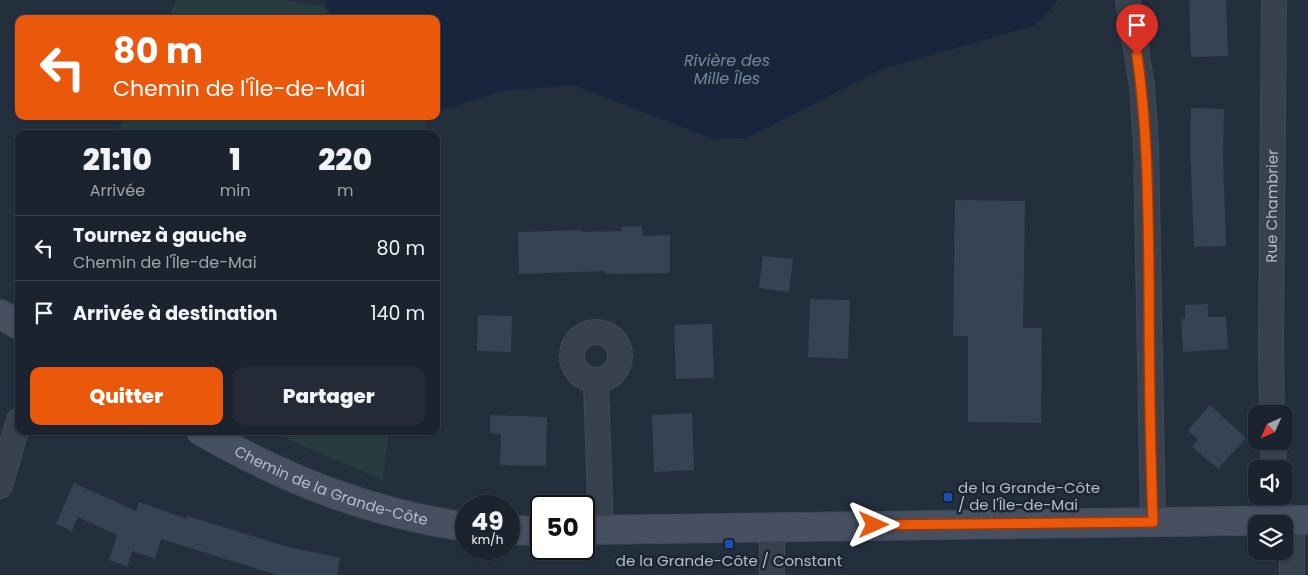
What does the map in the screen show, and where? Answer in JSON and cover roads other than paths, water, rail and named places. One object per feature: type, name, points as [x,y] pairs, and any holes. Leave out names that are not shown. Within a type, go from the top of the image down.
[{"type":"main road","points":[[0,314],[15,323]]},
{"type":"main road","name":"Chemin de la Grande-Côte","points":[[208,435],[253,460],[336,496],[400,514],[455,525]]},
{"type":"main road","points":[[595,530],[1153,522],[1289,512]]},
{"type":"street","points":[[1128,0],[1142,86],[1146,137],[1153,522]]},
{"type":"street","name":"Rue Chambrier","points":[[1272,405],[1274,0]]},
{"type":"street","points":[[593,495],[596,381]]},
{"type":"street","points":[[0,486],[15,434]]},
{"type":"street","points":[[1289,512],[1292,537],[1292,575]]},
{"type":"street","points":[[772,528],[772,575]]},
{"type":"water","name":"Rivière des Mille Îles","points":[[326,0],[1058,0],[1035,25],[882,69],[747,138],[714,139],[573,85],[501,91],[440,111],[440,15],[332,15],[325,7]]},
{"type":"place","name":"de la Grande-Côte / de l'Île-de-Mai","points":[[948,497]]},
{"type":"place","name":"de la Grande-Côte / Constant","points":[[729,544]]}]
